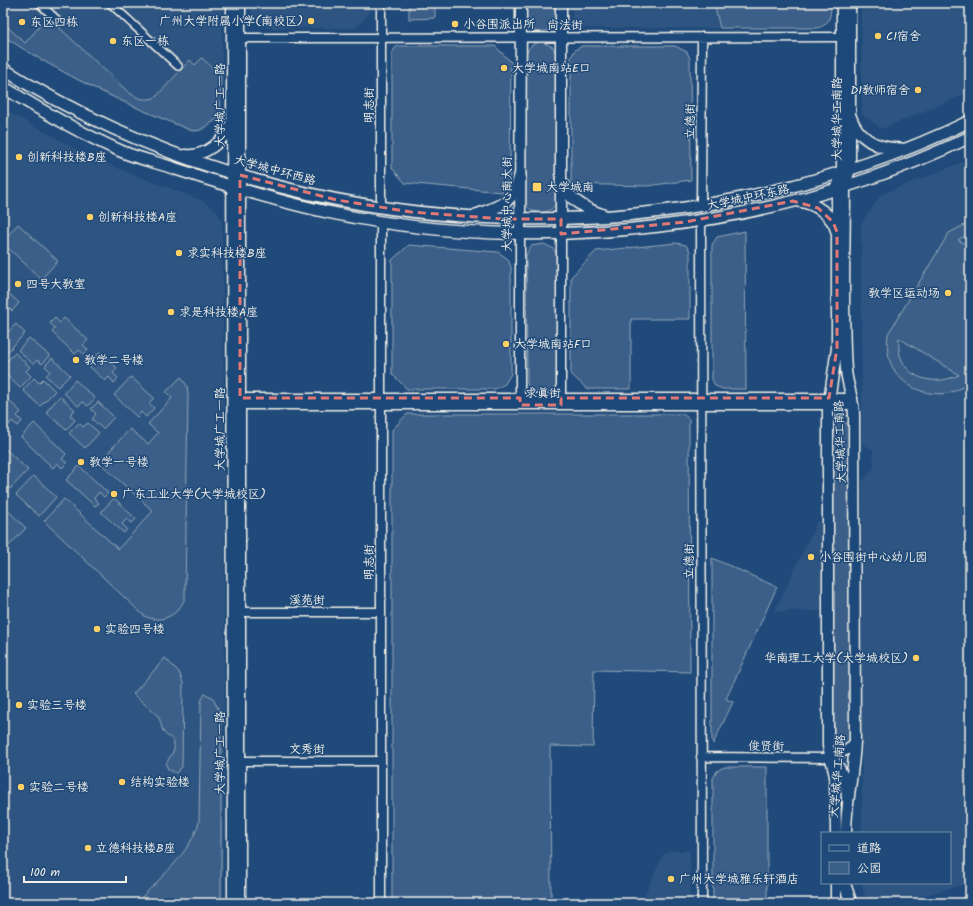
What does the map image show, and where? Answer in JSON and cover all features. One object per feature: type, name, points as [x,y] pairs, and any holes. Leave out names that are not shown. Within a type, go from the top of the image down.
[{"type":"main road","name":"大学城广工一路","points":[[232,3],[236,38],[236,611],[240,903]]},
{"type":"main road","name":"大学城广工一路","points":[[236,174],[232,119],[236,38],[240,3]]},
{"type":"main road","name":"大学城中心南大街","points":[[520,3],[520,234]]},
{"type":"main road","points":[[561,234],[562,3]]},
{"type":"main road","name":"大学城华工南路","points":[[836,832],[836,781],[828,741],[828,402],[837,348],[837,232],[841,187],[846,170],[850,116],[846,37],[842,3]]},
{"type":"main road","name":"大学城华工南路","points":[[846,170],[846,37],[850,3]]},
{"type":"main road","name":"大学城中环西路","points":[[3,69],[71,108],[118,130],[181,155],[236,174],[292,190],[381,207],[470,217],[561,219]]},
{"type":"main road","points":[[3,87],[67,125],[126,153],[236,189],[327,212],[381,222],[447,230],[520,234]]},
{"type":"main road","points":[[850,116],[855,128],[871,142],[885,147],[905,149]]},
{"type":"main road","points":[[181,155],[196,155],[214,146],[226,133],[232,119]]},
{"type":"main road","name":"大学城中环东路","points":[[561,219],[608,216],[701,205],[771,192],[846,170],[905,149],[970,121]]},
{"type":"main road","name":"大学城中环东路","points":[[520,234],[561,234],[619,230],[701,220],[793,201],[841,187],[919,159],[970,137]]},
{"type":"main road","points":[[470,217],[498,207],[507,202],[515,191],[520,176]]},
{"type":"main road","points":[[561,181],[569,196],[578,203],[592,211],[608,216]]},
{"type":"main road","name":"大学城华工南路","points":[[841,187],[845,368],[853,402],[855,741],[852,776],[846,808],[846,832]]},
{"type":"main road","points":[[793,201],[805,202],[818,208],[834,222],[837,232]]},
{"type":"main road","name":"大学城广工一路","points":[[233,903],[237,761]]},
{"type":"main road","points":[[836,903],[842,884]]},
{"type":"main road","points":[[842,884],[845,903]]},
{"type":"main road","points":[[842,884],[851,903]]},
{"type":"street","points":[[39,3],[56,19]]},
{"type":"street","points":[[110,3],[178,66]]},
{"type":"street","name":"明志街","points":[[381,3],[381,207]]},
{"type":"street","name":"立德街","points":[[701,205],[702,37]]},
{"type":"street","name":"尚法街","points":[[236,38],[846,37]]},
{"type":"street","name":"立德街","points":[[701,220],[702,903]]},
{"type":"street","name":"明志街","points":[[381,222],[381,903]]},
{"type":"street","name":"大学城中心南大街","points":[[520,234],[520,402]]},
{"type":"street","points":[[561,234],[561,402]]},
{"type":"street","name":"求真街","points":[[236,402],[853,402]]},
{"type":"street","name":"溪苑街","points":[[236,611],[381,612]]},
{"type":"street","name":"俊贤街","points":[[701,757],[831,758],[846,751],[855,741]]},
{"type":"street","points":[[831,758],[837,763],[843,773],[846,808]]},
{"type":"street","name":"文秀街","points":[[237,761],[381,761]]},
{"type":"highlighted area","points":[[240,175],[337,200],[411,212],[503,219],[561,219],[561,234],[685,222],[793,201],[818,208],[833,222],[837,232],[837,348],[829,398],[561,398],[561,405],[520,405],[520,398],[240,398]]},
{"type":"shaded area","points":[[3,3],[222,3],[222,117],[218,122],[201,132],[193,133],[118,101],[77,81],[3,37]]},
{"type":"shaded area","name":"广州大学附属小学(南校区)","points":[[251,3],[370,3],[370,13],[355,28],[267,28],[251,13]]},
{"type":"shaded area","points":[[572,3],[714,3],[720,28],[580,28],[572,21]]},
{"type":"shaded area","points":[[861,3],[970,3],[970,92],[882,129],[862,115]]},
{"type":"shaded area","name":"广东工业大学(大学城校区)","points":[[3,109],[80,151],[127,172],[203,201],[216,210],[222,220],[225,520],[223,903],[3,903]]},
{"type":"shaded area","name":"华南理工大学(大学城校区)","points":[[970,159],[970,883],[896,903],[871,903],[864,894],[862,884],[951,884],[951,832],[862,832],[862,482],[874,467],[873,450],[862,444],[861,223],[882,194]]},
{"type":"shaded area","name":"小谷围街中心幼儿园","points":[[817,522],[821,522],[821,611],[775,611]]},
{"type":"shaded area","name":"广州大学城雅乐轩酒店","points":[[669,851],[690,851],[690,903],[641,903],[663,855]]},
{"type":"green space","points":[[526,3],[557,3],[557,17],[554,26],[543,32],[534,31],[528,25],[526,20]]},
{"type":"green space","points":[[714,3],[831,3],[831,7],[829,19],[825,25],[817,28],[720,28]]},
{"type":"green space","points":[[435,4],[435,18],[409,19],[409,5]]},
{"type":"green space","points":[[48,17],[127,91],[134,96],[144,99],[156,97],[190,60],[195,65],[202,58],[221,76],[220,117],[200,130],[193,131],[144,111],[95,88],[48,64],[3,36],[3,23],[25,43]]},
{"type":"green space","points":[[542,42],[553,47],[557,57],[557,201],[555,206],[551,209],[536,212],[528,207],[525,202],[526,56],[531,46]]},
{"type":"green space","points":[[399,46],[495,46],[511,62],[510,173],[508,183],[502,192],[405,183],[392,168],[392,53],[395,48]]},
{"type":"green space","points":[[582,46],[675,46],[687,52],[690,59],[691,180],[647,186],[571,184],[571,57],[575,50]]},
{"type":"green space","name":"教学区运动场","points":[[970,222],[970,233],[958,240],[970,247],[970,381],[950,393],[938,394],[915,388],[905,382],[897,374],[891,364],[889,356],[888,334],[949,233]],"holes":[[[899,338],[959,375],[948,379],[936,380],[916,376],[908,370],[902,361],[899,351]]]},
{"type":"green space","points":[[18,224],[58,261],[41,279],[3,243],[3,241]]},
{"type":"green space","points":[[745,231],[746,389],[723,389],[715,386],[712,379],[712,245],[717,237]]},
{"type":"green space","points":[[676,243],[686,245],[690,251],[690,319],[631,319],[631,389],[587,389],[571,374],[571,277],[596,251]]},
{"type":"green space","points":[[544,244],[554,249],[557,256],[558,384],[553,392],[543,394],[531,392],[527,383],[526,255],[531,246]]},
{"type":"green space","points":[[409,245],[498,252],[508,259],[511,267],[511,374],[505,384],[495,389],[407,389],[392,374],[392,260]]},
{"type":"green space","points":[[3,288],[19,303],[12,311],[3,302]]},
{"type":"green space","points":[[55,318],[60,323],[64,318],[88,340],[83,345],[88,350],[84,354],[79,350],[75,354],[52,332],[55,328],[50,323]]},
{"type":"green space","points":[[16,324],[25,333],[3,357],[3,337]]},
{"type":"green space","points":[[29,338],[50,356],[42,364],[37,360],[33,364],[18,350]]},
{"type":"green space","points":[[100,352],[117,368],[113,373],[118,378],[114,383],[109,377],[105,381],[88,365]]},
{"type":"green space","points":[[15,353],[30,367],[26,371],[31,376],[20,388],[3,372],[3,365]]},
{"type":"green space","points":[[52,358],[70,375],[58,387],[46,376],[50,371],[45,366]]},
{"type":"green space","points":[[131,377],[154,398],[149,403],[154,408],[146,417],[141,412],[137,417],[114,395]]},
{"type":"green space","points":[[181,377],[187,386],[188,395],[185,597],[182,604],[173,614],[162,619],[155,619],[143,615],[44,521],[64,499],[118,549],[153,511],[99,462],[130,429],[148,444],[158,433],[148,424],[172,398],[166,392]]},
{"type":"green space","points":[[34,378],[39,383],[43,379],[55,391],[40,406],[23,390]]},
{"type":"green space","points":[[75,380],[95,398],[88,406],[83,402],[78,406],[64,393]]},
{"type":"green space","points":[[3,395],[21,412],[17,416],[22,421],[18,426],[12,421],[8,426],[3,421]]},
{"type":"green space","points":[[60,396],[75,410],[70,415],[75,420],[66,430],[46,412]]},
{"type":"green space","points":[[98,402],[114,417],[103,429],[92,419],[96,414],[91,409]]},
{"type":"green space","points":[[838,408],[847,409],[852,416],[830,416],[833,410]]},
{"type":"green space","points":[[407,414],[683,414],[689,419],[690,672],[594,670],[593,747],[550,746],[551,903],[392,903],[392,430]]},
{"type":"green space","points":[[34,423],[66,454],[62,459],[67,463],[62,468],[57,463],[53,468],[21,437]]},
{"type":"green space","points":[[79,423],[83,427],[88,423],[99,433],[85,448],[69,433]]},
{"type":"green space","points":[[830,423],[852,423],[850,737],[848,744],[839,750],[831,744]]},
{"type":"green space","points":[[3,447],[28,470],[10,489],[3,483]]},
{"type":"green space","points":[[79,466],[108,493],[104,497],[99,492],[94,498],[99,503],[95,506],[66,480]]},
{"type":"green space","points":[[34,476],[56,497],[39,516],[16,495]]},
{"type":"green space","points":[[114,498],[136,519],[132,523],[127,519],[122,524],[127,529],[124,533],[101,512]]},
{"type":"green space","points":[[3,506],[26,528],[3,552]]},
{"type":"green space","points":[[712,558],[777,587],[726,699],[733,702],[713,744],[712,739]]},
{"type":"green space","points":[[165,658],[179,672],[183,683],[182,767],[176,773],[168,769],[166,764],[174,750],[174,742],[163,731],[158,716],[133,694]]},
{"type":"green space","points":[[205,694],[212,697],[221,714],[221,903],[136,903],[173,866],[189,845],[199,822],[201,701]]},
{"type":"green space","points":[[724,767],[767,767],[767,903],[713,903],[713,778],[717,771]]},
{"type":"place","name":"广州大学附属小学(南校区)","points":[[311,21]]},
{"type":"place","name":"东区四栋","points":[[22,22]]},
{"type":"place","name":"小谷围派出所","points":[[455,24]]},
{"type":"place","name":"C1宿舍","points":[[878,36]]},
{"type":"place","name":"东区一栋","points":[[113,41]]},
{"type":"place","name":"大学城南站E口","points":[[504,68]]},
{"type":"place","name":"D1教师宿舍","points":[[918,90]]},
{"type":"place","name":"创新科技楼B座","points":[[19,157]]},
{"type":"place","name":"大学城南","points":[[537,187]]},
{"type":"place","name":"创新科技楼A座","points":[[90,217]]},
{"type":"place","name":"求实科技楼B座","points":[[179,253]]},
{"type":"place","name":"四号大教室","points":[[18,284]]},
{"type":"place","name":"教学区运动场","points":[[948,293]]},
{"type":"place","name":"求是科技楼A座","points":[[171,312]]},
{"type":"place","name":"大学城南站F口","points":[[506,344]]},
{"type":"place","name":"教学二号楼","points":[[76,360]]},
{"type":"place","name":"教学一号楼","points":[[81,462]]},
{"type":"place","name":"广东工业大学(大学城校区)","points":[[114,494]]},
{"type":"place","name":"小谷围街中心幼儿园","points":[[811,557]]},
{"type":"place","name":"实验四号楼","points":[[97,629]]},
{"type":"place","name":"华南理工大学(大学城校区)","points":[[916,658]]},
{"type":"place","name":"实验三号楼","points":[[19,705]]},
{"type":"place","name":"结构实验楼","points":[[122,782]]},
{"type":"place","name":"实验二号楼","points":[[21,787]]},
{"type":"place","name":"立德科技楼B座","points":[[88,848]]},
{"type":"place","name":"广州大学城雅乐轩酒店","points":[[671,879]]}]
